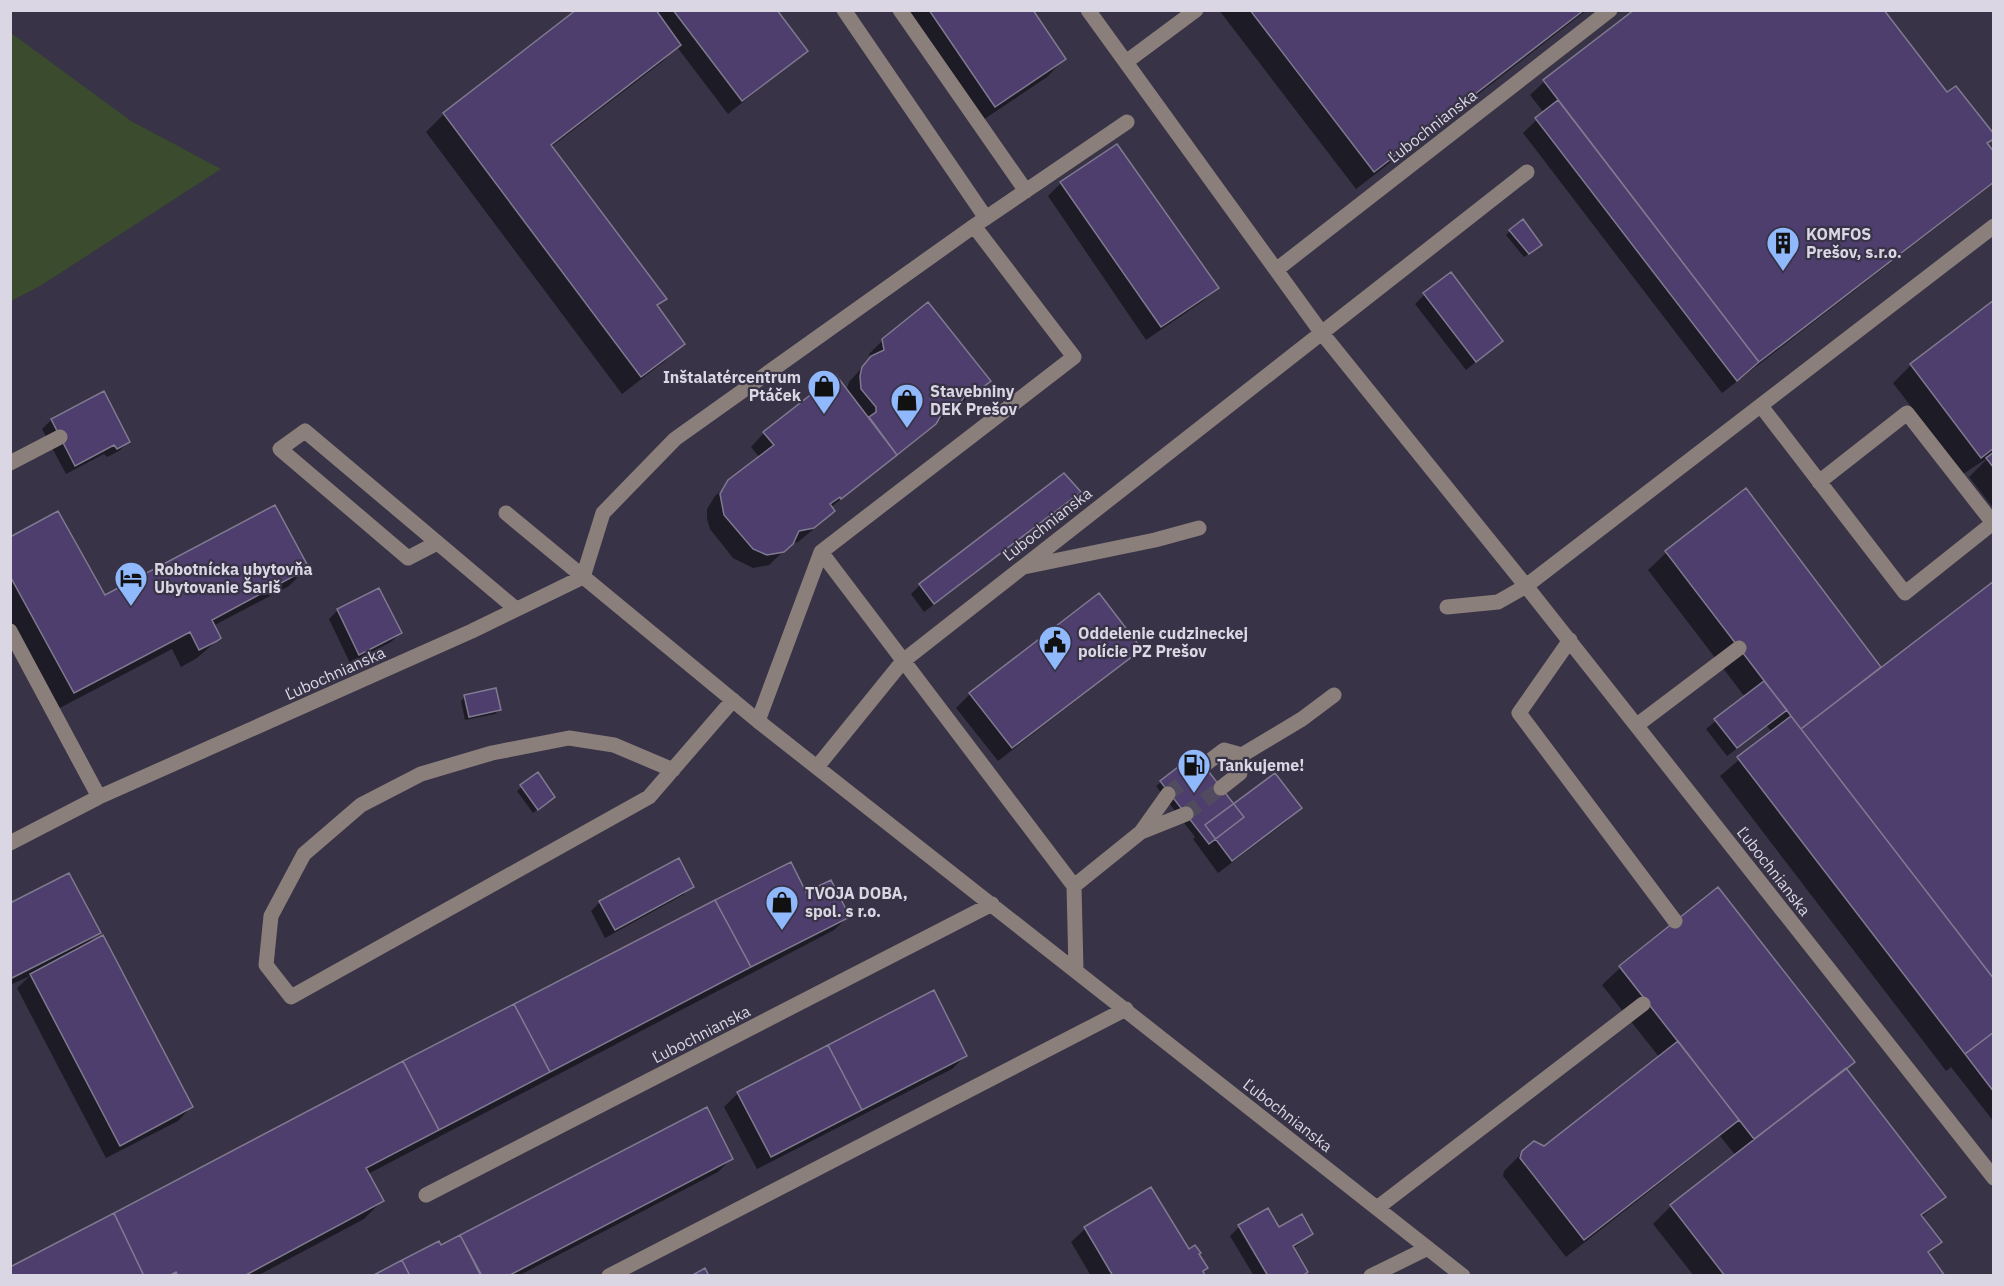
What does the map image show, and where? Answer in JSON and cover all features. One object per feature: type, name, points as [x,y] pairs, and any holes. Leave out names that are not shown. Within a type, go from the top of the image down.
[{"type":"lane","points":[[758,721],[821,552],[1074,357],[980,222],[844,10]]},
{"type":"lane","points":[[900,10],[1026,190]]},
{"type":"lane","name":"Ľubochnianska","points":[[1088,10],[1321,332],[1570,640],[1994,1178]]},
{"type":"lane","points":[[1126,62],[1196,10]]},
{"type":"lane","name":"Ľubochnianska","points":[[1276,270],[1610,10]]},
{"type":"lane","points":[[583,577],[603,513],[675,439],[980,222],[1126,122]]},
{"type":"lane","name":"Ľubochnianska","points":[[817,767],[903,661],[1527,172]]},
{"type":"lane","points":[[1447,607],[1498,602],[1526,586],[1994,226]]},
{"type":"lane","points":[[1761,406],[1905,592],[1993,523],[1907,413],[1820,482]]},
{"type":"lane","points":[[437,543],[408,558],[280,449],[305,431],[516,609]]},
{"type":"lane","points":[[10,463],[60,437]]},
{"type":"lane","name":"Ľubochnianska","points":[[506,513],[758,721],[1463,1275]]},
{"type":"lane","points":[[1021,568],[1155,540],[1199,528]]},
{"type":"lane","points":[[821,552],[1074,886],[1076,970]]},
{"type":"lane","name":"Ľubochnianska","points":[[10,843],[99,797],[583,577]]},
{"type":"lane","points":[[10,631],[99,797]]},
{"type":"lane","points":[[1570,640],[1519,713],[1675,921]]},
{"type":"lane","points":[[1637,725],[1739,648]]},
{"type":"lane","points":[[1203,766],[1224,750],[1242,755],[1302,719],[1334,695]]},
{"type":"lane","points":[[673,770],[614,745],[569,738],[492,753],[421,774],[361,805],[304,854],[270,916],[266,965],[291,997],[650,797],[733,700]]},
{"type":"lane","points":[[1221,788],[1240,772],[1242,755]]},
{"type":"lane","points":[[1074,886],[1141,832],[1168,794]]},
{"type":"lane","points":[[1141,832],[1186,814]]},
{"type":"lane","name":"Ľubochnianska","points":[[426,1195],[992,904]]},
{"type":"lane","points":[[1377,1208],[1643,1004]]},
{"type":"lane","points":[[609,1275],[1126,1009]]},
{"type":"lane","points":[[1371,1275],[1428,1248]]},
{"type":"green space","points":[[11,33],[131,121],[221,169],[40,286],[11,301]]},
{"type":"building","points":[[576,10],[656,10],[681,45],[551,145],[667,299],[657,305],[685,344],[641,377],[443,113]]},
{"type":"building","points":[[673,10],[777,10],[808,51],[742,101]]},
{"type":"building","points":[[929,10],[1033,10],[1066,59],[995,107]]},
{"type":"building","points":[[1250,10],[1584,10],[1374,172]]},
{"type":"building","name":"KOMFOS Prešov, s.r.o.","points":[[1634,10],[1884,10],[1947,92],[1956,86],[1994,134],[1994,139],[1987,143],[1994,152],[1994,182],[1759,362],[1543,80]]},
{"type":"building","points":[[1558,100],[1759,362],[1737,381],[1535,118]]},
{"type":"building","points":[[1117,144],[1219,288],[1161,327],[1060,182]]},
{"type":"building","points":[[1523,219],[1542,245],[1529,254],[1509,230]]},
{"type":"building","points":[[1451,272],[1503,341],[1476,362],[1423,293]]},
{"type":"building","points":[[1994,300],[1994,448],[1981,458],[1910,364]]},
{"type":"building","points":[[928,302],[991,381],[979,390],[976,388],[970,397],[965,395],[958,407],[954,404],[946,416],[942,414],[936,424],[897,455],[869,417],[876,412],[876,407],[861,389],[860,376],[862,367],[871,356],[884,350],[882,339]]},
{"type":"building","points":[[836,375],[897,455],[841,499],[840,497],[830,504],[835,511],[814,528],[799,531],[793,544],[784,552],[767,555],[753,549],[724,515],[720,494],[728,480],[774,445],[763,432]]},
{"type":"building","points":[[104,391],[130,442],[117,449],[114,445],[75,466],[51,419]]},
{"type":"building","points":[[1994,452],[1994,468],[1986,458]]},
{"type":"building","points":[[1064,473],[1081,492],[934,604],[919,584]]},
{"type":"building","points":[[1746,488],[1881,667],[1801,729],[1665,551]]},
{"type":"building","name":"Robotnícka ubytovňa Ubytovanie Šariš","points":[[275,505],[309,568],[212,620],[221,638],[217,641],[199,650],[190,632],[74,693],[10,576],[10,537],[58,511],[105,595]]},
{"type":"building","points":[[1994,581],[1994,979],[1801,729]]},
{"type":"building","points":[[379,588],[402,633],[359,655],[337,609]]},
{"type":"building","name":"Oddelenie cudzineckej polície PZ Prešov","points":[[1099,593],[1142,649],[1012,748],[969,693]]},
{"type":"building","points":[[1764,681],[1787,710],[1737,748],[1714,719]]},
{"type":"building","points":[[496,688],[501,710],[469,717],[464,695]]},
{"type":"building","points":[[1791,716],[1994,979],[1994,1032],[1965,1054],[1737,757]]},
{"type":"building","points":[[1195,754],[1244,817],[1209,844],[1160,781]]},
{"type":"building","points":[[538,772],[555,797],[538,810],[520,785]]},
{"type":"building","points":[[1275,773],[1302,808],[1232,861],[1205,825]]},
{"type":"building","points":[[679,858],[694,887],[615,930],[599,901]]},
{"type":"building","points":[[791,862],[806,892],[831,880],[850,917],[751,967],[715,900]]},
{"type":"building","points":[[69,873],[101,933],[10,979],[10,903]]},
{"type":"building","points":[[1718,887],[1855,1062],[1754,1139],[1619,966]]},
{"type":"building","points":[[715,900],[751,967],[550,1072],[514,1004]]},
{"type":"building","points":[[103,935],[193,1107],[120,1146],[30,974]]},
{"type":"building","points":[[934,990],[967,1056],[862,1110],[828,1045]]},
{"type":"building","points":[[514,1004],[550,1072],[439,1130],[403,1061]]},
{"type":"building","points":[[1994,1032],[1994,1092],[1965,1054]]},
{"type":"building","points":[[1678,1041],[1739,1120],[1584,1240],[1520,1158],[1522,1151],[1534,1141],[1544,1146]]},
{"type":"building","points":[[828,1045],[862,1110],[771,1157],[737,1092]]},
{"type":"building","points":[[403,1061],[439,1130],[366,1168],[384,1201],[244,1276],[178,1276],[176,1272],[169,1276],[144,1276],[114,1213]]},
{"type":"building","points":[[1846,1068],[1946,1197],[1921,1215],[1942,1242],[1928,1252],[1945,1276],[1725,1276],[1670,1205]]},
{"type":"building","points":[[707,1107],[733,1159],[508,1276],[482,1276],[460,1235]]},
{"type":"building","points":[[1151,1187],[1189,1249],[1195,1245],[1201,1253],[1199,1254],[1208,1268],[1203,1271],[1205,1276],[1113,1276],[1084,1227]]},
{"type":"building","points":[[1268,1208],[1279,1227],[1302,1214],[1313,1234],[1293,1246],[1308,1272],[1302,1276],[1268,1276],[1238,1225]]},
{"type":"building","points":[[114,1213],[144,1276],[10,1276],[10,1267]]},
{"type":"building","points":[[460,1235],[481,1276],[410,1276],[402,1260],[439,1241],[441,1245]]},
{"type":"building","points":[[402,1260],[410,1276],[372,1276]]},
{"type":"building","points":[[705,1268],[709,1276],[691,1276]]},
{"type":"tunnel","points":[[1168,794],[1203,766]]},
{"type":"tunnel","points":[[1186,814],[1221,788]]},
{"type":"place","name":"KOMFOS Prešov, s.r.o.","points":[[1783,272]]},
{"type":"place","name":"Inštalatércentrum Ptáček","points":[[824,415]]},
{"type":"place","name":"Stavebniny DEK Prešov","points":[[907,429]]},
{"type":"place","name":"Robotnícka ubytovňa Ubytovanie Šariš","points":[[131,607]]},
{"type":"place","name":"Oddelenie cudzineckej polície PZ Prešov","points":[[1055,671]]},
{"type":"place","name":"Tankujeme!","points":[[1194,794]]},
{"type":"place","name":"TVOJA DOBA, spol. s r.o.","points":[[782,931]]}]
